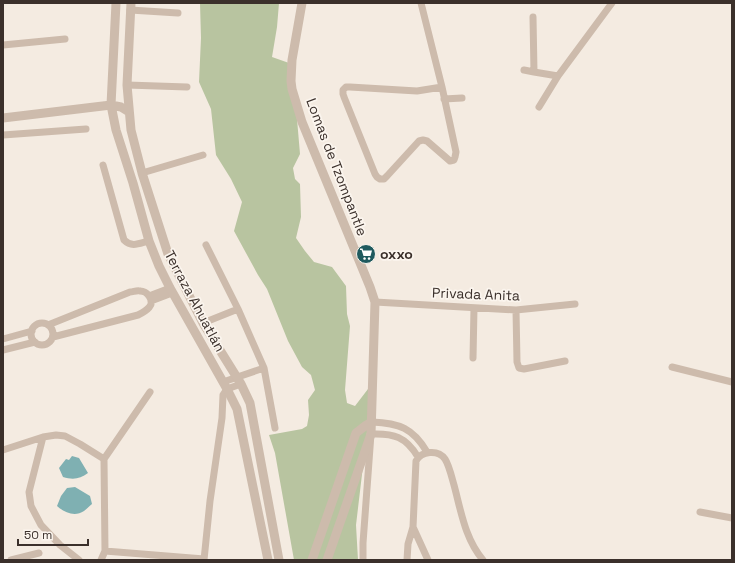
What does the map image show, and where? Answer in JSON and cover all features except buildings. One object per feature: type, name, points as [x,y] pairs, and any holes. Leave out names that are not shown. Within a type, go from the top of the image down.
[{"type":"street","name":"Terraza Ahuatlán","points":[[116,3],[111,105],[116,130],[149,241],[159,266],[237,409],[268,560]]},
{"type":"street","name":"Lomas de Tzompantle","points":[[302,3],[292,60],[292,89],[302,122],[375,302],[371,434]]},
{"type":"street","points":[[421,3],[442,87],[456,152],[455,157],[454,160],[450,161],[427,141],[419,141],[384,179],[377,177],[344,98],[343,90],[350,87],[417,91],[442,87]]},
{"type":"street","points":[[539,107],[558,76],[612,3]]},
{"type":"street","name":"Terraza Ahuatlán","points":[[130,7],[127,85],[131,130],[142,172],[168,254],[203,323],[239,381],[250,403],[279,560]]},
{"type":"street","points":[[130,7],[178,13]]},
{"type":"street","points":[[533,17],[534,72]]},
{"type":"street","points":[[3,45],[66,40]]},
{"type":"street","points":[[524,70],[558,76]]},
{"type":"street","points":[[127,85],[187,87]]},
{"type":"street","points":[[444,99],[462,98]]},
{"type":"street","points":[[3,118],[111,105],[121,107],[129,112]]},
{"type":"street","points":[[3,135],[86,129]]},
{"type":"street","points":[[116,130],[125,132],[131,130]]},
{"type":"street","points":[[142,172],[203,155]]},
{"type":"street","points":[[103,165],[124,240],[128,244],[132,245],[149,241]]},
{"type":"street","points":[[206,245],[238,309],[264,368],[275,428]]},
{"type":"street","points":[[3,338],[32,330],[39,324],[48,325],[130,292],[139,290],[144,292],[150,299],[151,305],[149,308],[138,315],[53,337],[49,343],[42,345],[35,342],[32,337],[32,330]]},
{"type":"street","points":[[150,299],[171,290]]},
{"type":"street","name":"Privada Anita","points":[[375,302],[516,310],[575,304]]},
{"type":"street","points":[[473,358],[474,308]]},
{"type":"street","points":[[203,323],[238,309]]},
{"type":"street","points":[[516,310],[517,362],[519,368],[524,369],[565,361]]},
{"type":"street","points":[[48,325],[52,330],[53,337]]},
{"type":"street","points":[[3,350],[35,342]]},
{"type":"street","points":[[672,367],[732,382]]},
{"type":"street","points":[[105,551],[204,559],[225,386],[239,381],[264,368]]},
{"type":"street","points":[[101,560],[105,551],[104,459],[150,392]]},
{"type":"street","points":[[312,560],[356,433],[372,422],[397,425],[415,436],[422,443],[423,454]]},
{"type":"street","points":[[371,434],[392,435],[400,439],[413,450],[423,454],[437,453],[445,459],[469,537],[478,555],[483,560]]},
{"type":"street","points":[[327,560],[371,434]]},
{"type":"street","points":[[363,560],[371,434]]},
{"type":"street","points":[[3,450],[56,435],[65,436],[104,459]]},
{"type":"street","points":[[43,438],[29,492],[31,506],[42,524],[60,545],[79,560]]},
{"type":"street","points":[[407,560],[408,544],[413,527],[416,461],[423,454]]},
{"type":"street","points":[[700,512],[732,518]]},
{"type":"street","points":[[413,527],[428,560]]},
{"type":"street","points":[[11,560],[39,553]]},
{"type":"green space","points":[[200,3],[279,3],[272,57],[289,63],[297,119],[300,154],[293,168],[295,179],[300,184],[301,217],[296,238],[314,262],[332,267],[346,286],[347,314],[350,326],[345,390],[347,403],[355,406],[368,389],[370,407],[356,525],[358,560],[294,560],[275,453],[269,435],[302,429],[307,426],[309,415],[308,400],[315,390],[311,375],[302,367],[288,341],[267,289],[234,231],[242,202],[231,179],[216,155],[211,109],[199,82],[201,38]]},
{"type":"water","points":[[72,456],[79,458],[88,473],[82,477],[76,478],[63,477],[59,468],[66,459],[69,460]]},
{"type":"water","points":[[75,487],[90,496],[92,504],[81,513],[77,514],[63,511],[57,506],[61,496],[67,488]]},
{"type":"place","name":"oxxo","points":[[366,254]]}]
